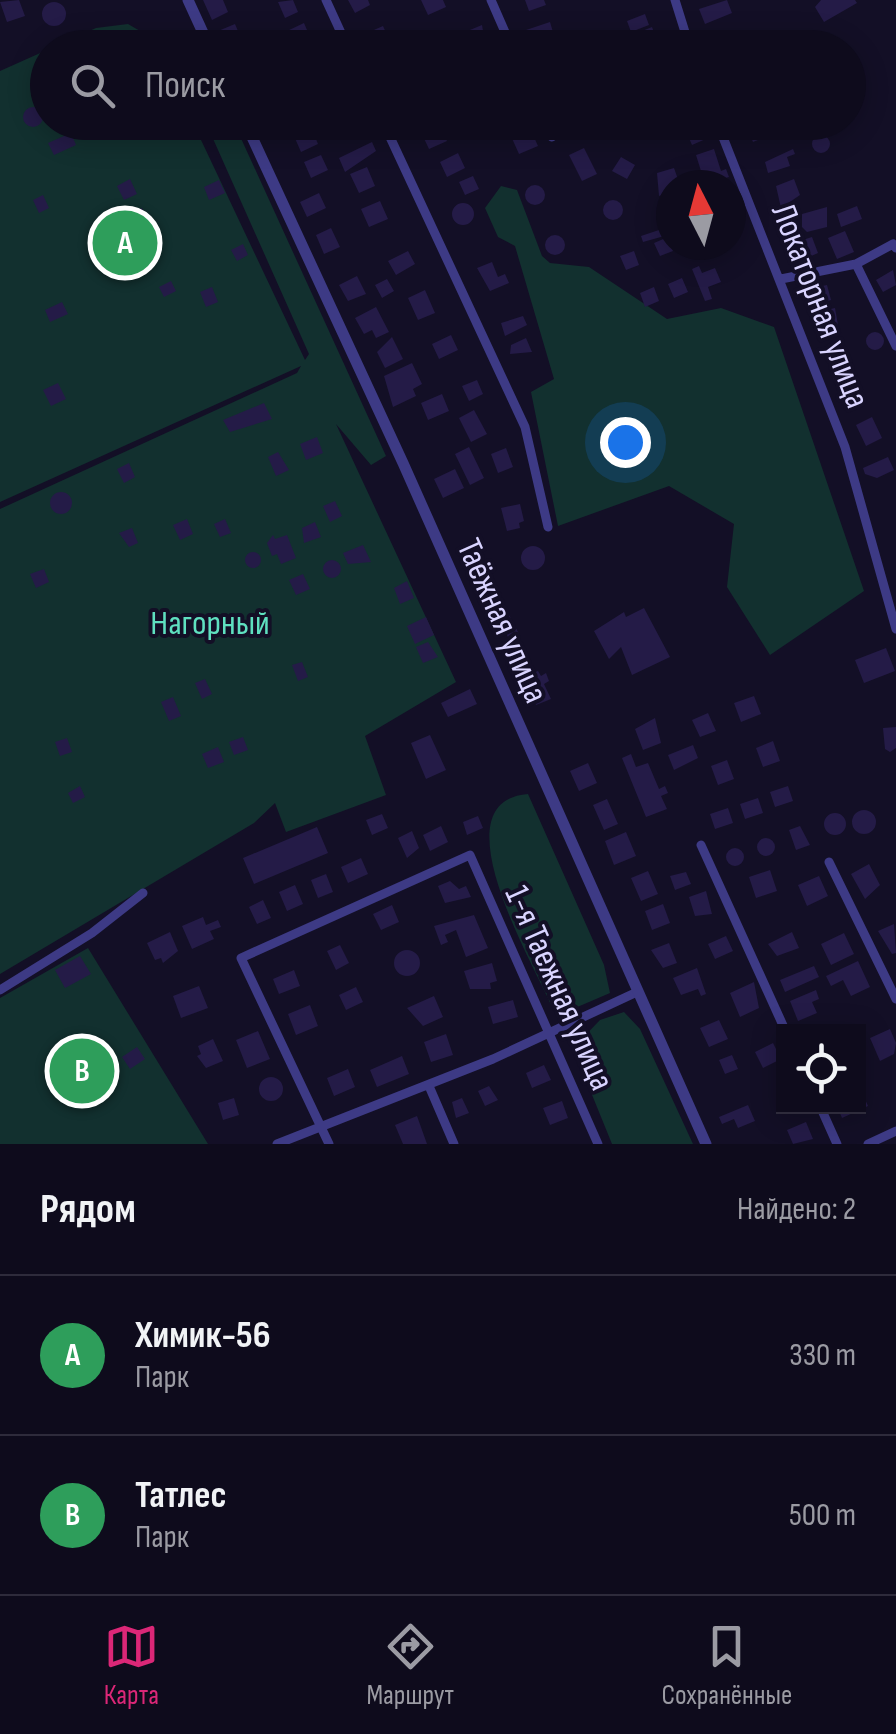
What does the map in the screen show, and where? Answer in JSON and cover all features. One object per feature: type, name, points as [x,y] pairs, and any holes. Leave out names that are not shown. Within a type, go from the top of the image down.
[{"type":"street","points":[[188,0],[202,30]]},
{"type":"street","points":[[326,0],[340,30]]},
{"type":"street","points":[[492,0],[504,30]]},
{"type":"street","points":[[675,0],[684,30]]},
{"type":"street","name":"Таёжная улица","points":[[253,140],[403,463],[706,1144]]},
{"type":"street","points":[[391,140],[525,427],[548,528]]},
{"type":"street","name":"Локаторная улица","points":[[724,140],[845,447],[896,629]]},
{"type":"street","points":[[781,279],[856,264],[895,246]]},
{"type":"street","points":[[856,264],[896,346]]},
{"type":"street","points":[[701,845],[782,1024]]},
{"type":"street","name":"1-я Таежная улица","points":[[321,1128],[241,958],[470,855],[598,1144]]},
{"type":"street","points":[[829,862],[896,999]]},
{"type":"street","points":[[0,990],[92,933],[143,893]]},
{"type":"street","points":[[277,1144],[428,1086],[638,992]]},
{"type":"street","points":[[428,1086],[454,1144]]},
{"type":"street","points":[[823,1114],[836,1144]]},
{"type":"street","points":[[321,1128],[329,1144]]},
{"type":"street","points":[[868,1144],[896,1131]]},
{"type":"green space","points":[[128,24],[138,30],[91,30]]},
{"type":"green space","name":"Нагорный","points":[[30,58],[30,140],[201,140],[305,360],[309,354],[214,140],[242,140],[386,456],[371,465],[336,424],[456,682],[365,736],[386,795],[286,832],[275,803],[254,823],[0,974],[0,509],[297,373],[301,366],[0,502],[0,71]]},
{"type":"green space","points":[[501,186],[517,190],[542,256],[550,263],[589,267],[667,319],[721,308],[774,327],[864,591],[770,655],[727,587],[734,524],[669,486],[558,526],[531,392],[554,379],[515,246],[498,237],[485,208]]},
{"type":"green space","points":[[528,794],[604,965],[610,993],[568,1011],[551,1005],[512,922],[491,853],[491,824],[502,803]]},
{"type":"green space","points":[[88,948],[208,1144],[0,1144],[0,998]]},
{"type":"green space","points":[[624,1012],[640,1029],[693,1144],[612,1144],[573,1048],[600,1020]]},
{"type":"building","points":[[19,0],[25,16],[7,22],[0,2]]},
{"type":"building","points":[[203,0],[223,0],[228,12],[212,20]]},
{"type":"building","points":[[293,0],[298,12],[285,18],[278,2]]},
{"type":"building","points":[[348,0],[368,0],[370,5],[355,13]]},
{"type":"building","points":[[421,0],[443,0],[446,7],[428,15]]},
{"type":"building","points":[[525,0],[544,0],[546,5],[529,11]]},
{"type":"building","points":[[727,0],[732,13],[705,24],[699,9]]},
{"type":"building","points":[[821,0],[857,3],[824,22],[815,7]]},
{"type":"building","points":[[54,2],[63,5],[63,23],[54,26],[45,23],[42,14],[45,5]]},
{"type":"building","points":[[645,14],[649,25],[630,30],[627,21]]},
{"type":"building","points":[[550,22],[552,30],[526,30]]},
{"type":"building","points":[[304,23],[307,30],[289,30]]},
{"type":"building","points":[[29,107],[30,127],[23,121],[23,113]]},
{"type":"building","points":[[74,140],[76,145],[54,155],[48,143]]},
{"type":"building","points":[[296,140],[316,140],[318,144],[301,152]]},
{"type":"building","points":[[425,140],[447,140],[447,141],[429,149]]},
{"type":"building","points":[[513,140],[535,140],[538,146],[519,154]]},
{"type":"building","points":[[813,140],[829,140],[828,151],[814,151]]},
{"type":"building","points":[[372,142],[376,151],[345,172],[339,158]]},
{"type":"building","points":[[584,148],[597,174],[582,181],[569,155]]},
{"type":"building","points":[[714,149],[721,170],[701,170],[696,155]]},
{"type":"building","points":[[793,149],[795,154],[787,157],[790,166],[768,173],[765,162]]},
{"type":"building","points":[[458,153],[465,168],[447,177],[440,162]]},
{"type":"building","points":[[321,155],[328,170],[311,178],[304,162]]},
{"type":"building","points":[[621,157],[635,165],[627,179],[612,171]]},
{"type":"building","points":[[367,167],[375,186],[359,193],[350,174]]},
{"type":"building","points":[[473,176],[479,189],[465,195],[459,182]]},
{"type":"building","points":[[130,179],[137,194],[124,200],[117,186]]},
{"type":"building","points":[[794,179],[800,195],[781,208],[776,186]]},
{"type":"building","points":[[219,180],[225,193],[209,200],[204,187]]},
{"type":"building","points":[[535,185],[545,195],[535,205],[525,195]]},
{"type":"building","points":[[319,193],[326,208],[307,217],[300,202]]},
{"type":"building","points":[[43,195],[49,208],[39,213],[33,200]]},
{"type":"building","points":[[613,200],[623,210],[613,220],[603,210]]},
{"type":"building","points":[[380,201],[388,219],[369,227],[361,209]]},
{"type":"building","points":[[463,203],[471,206],[471,222],[463,225],[455,222],[452,214],[455,206]]},
{"type":"building","points":[[857,206],[862,219],[841,227],[837,214]]},
{"type":"building","points":[[827,207],[827,227],[807,232],[802,227],[802,214]]},
{"type":"building","points":[[142,208],[150,225],[138,231],[130,214]]},
{"type":"building","points":[[331,228],[340,247],[324,254],[316,235]]},
{"type":"building","points":[[656,231],[656,238],[643,242],[641,236]]},
{"type":"building","points":[[845,231],[854,252],[837,259],[828,238]]},
{"type":"building","points":[[555,235],[565,245],[555,255],[545,245]]},
{"type":"building","points":[[812,237],[818,253],[800,261],[798,254],[791,256],[787,245]]},
{"type":"building","points":[[243,244],[248,255],[237,261],[231,250]]},
{"type":"building","points":[[408,251],[415,264],[396,275],[388,261]]},
{"type":"building","points":[[634,251],[639,265],[626,270],[620,256]]},
{"type":"building","points":[[492,262],[498,277],[505,274],[509,283],[490,291],[477,268]]},
{"type":"building","points":[[699,266],[702,273],[715,268],[721,282],[708,287],[712,299],[705,301],[692,269]]},
{"type":"building","points":[[893,270],[896,285],[883,292],[876,280]]},
{"type":"building","points":[[357,276],[366,294],[348,301],[339,285]]},
{"type":"building","points":[[682,278],[688,292],[674,298],[668,284]]},
{"type":"building","points":[[387,279],[394,291],[382,298],[375,285]]},
{"type":"building","points":[[171,281],[176,291],[164,297],[159,287]]},
{"type":"building","points":[[827,285],[831,300],[813,305],[809,289]]},
{"type":"building","points":[[212,287],[218,302],[206,307],[200,292]]},
{"type":"building","points":[[654,287],[659,301],[645,307],[640,293]]},
{"type":"building","points":[[425,290],[435,313],[418,320],[408,298]]},
{"type":"building","points":[[62,302],[68,314],[50,322],[45,310]]},
{"type":"building","points":[[376,307],[389,332],[376,338],[372,330],[364,334],[355,318]]},
{"type":"building","points":[[835,308],[838,325],[817,330],[813,313]]},
{"type":"building","points":[[523,316],[527,325],[505,336],[501,323]]},
{"type":"building","points":[[875,332],[884,341],[875,350],[866,341]]},
{"type":"building","points":[[451,335],[458,350],[439,359],[432,344]]},
{"type":"building","points":[[392,337],[403,359],[385,368],[377,352]]},
{"type":"building","points":[[526,338],[532,352],[510,354],[511,345]]},
{"type":"building","points":[[843,348],[850,363],[832,371],[825,356]]},
{"type":"building","points":[[412,363],[422,384],[413,389],[416,396],[393,407],[384,376]]},
{"type":"building","points":[[850,368],[857,386],[839,393],[832,375]]},
{"type":"building","points":[[477,380],[483,394],[469,401],[462,386]]},
{"type":"building","points":[[58,383],[66,399],[51,406],[43,390]]},
{"type":"building","points":[[442,394],[449,411],[428,420],[421,403]]},
{"type":"building","points":[[264,403],[272,419],[230,432],[223,420]]},
{"type":"building","points":[[474,410],[487,434],[471,442],[459,418]]},
{"type":"building","points":[[872,417],[882,438],[866,446],[856,425]]},
{"type":"building","points":[[317,437],[323,453],[306,460],[300,444]]},
{"type":"building","points":[[469,447],[484,478],[470,485],[455,454]]},
{"type":"building","points":[[506,448],[513,467],[498,473],[491,454]]},
{"type":"building","points":[[278,452],[289,470],[276,476],[268,457]]},
{"type":"building","points":[[888,457],[894,470],[877,478],[865,474],[863,468]]},
{"type":"building","points":[[129,463],[135,477],[124,483],[117,469]]},
{"type":"building","points":[[455,469],[464,488],[443,498],[434,479]]},
{"type":"building","points":[[61,492],[69,495],[69,511],[61,514],[53,511],[50,503],[53,495]]},
{"type":"building","points":[[335,501],[342,516],[330,522],[323,506]]},
{"type":"building","points":[[520,504],[524,521],[519,523],[520,528],[507,531],[501,508]]},
{"type":"building","points":[[187,519],[193,534],[180,540],[173,525]]},
{"type":"building","points":[[225,519],[231,533],[220,537],[214,524]]},
{"type":"building","points":[[315,522],[321,537],[304,543],[302,528]]},
{"type":"building","points":[[132,528],[138,543],[129,547],[119,533]]},
{"type":"building","points":[[273,535],[275,539],[287,535],[296,558],[281,564],[277,554],[272,556],[267,543]]},
{"type":"building","points":[[363,545],[371,562],[348,564],[343,553]]},
{"type":"building","points":[[533,546],[545,558],[533,570],[521,558]]},
{"type":"building","points":[[253,552],[261,560],[253,568],[245,560]]},
{"type":"building","points":[[332,560],[341,569],[332,578],[323,569]]},
{"type":"building","points":[[484,566],[493,585],[477,593],[468,573]]},
{"type":"building","points":[[44,569],[49,582],[36,588],[30,574]]},
{"type":"building","points":[[303,574],[310,589],[296,595],[289,580]]},
{"type":"building","points":[[407,581],[414,598],[400,604],[394,588]]},
{"type":"building","points":[[644,608],[670,657],[632,675],[621,647],[609,659],[594,631],[624,612],[626,617]]},
{"type":"building","points":[[509,615],[519,634],[509,639],[499,620]]},
{"type":"building","points":[[426,617],[434,635],[415,644],[407,626]]},
{"type":"building","points":[[428,642],[438,657],[423,663],[416,647]]},
{"type":"building","points":[[522,643],[530,661],[518,666],[510,649]]},
{"type":"building","points":[[886,648],[895,671],[864,683],[855,660]]},
{"type":"building","points":[[302,662],[308,677],[298,681],[292,665]]},
{"type":"building","points":[[538,671],[541,676],[546,673],[549,681],[544,684],[551,699],[536,705],[523,677]]},
{"type":"building","points":[[205,679],[212,694],[202,699],[195,683]]},
{"type":"building","points":[[470,689],[477,704],[448,717],[441,703]]},
{"type":"building","points":[[754,696],[761,714],[741,722],[734,703]]},
{"type":"building","points":[[173,697],[181,716],[169,721],[161,702]]},
{"type":"building","points":[[708,713],[716,731],[700,737],[692,720]]},
{"type":"building","points":[[655,718],[661,743],[643,750],[635,729]]},
{"type":"building","points":[[896,727],[896,748],[890,752],[885,749],[883,728]]},
{"type":"building","points":[[430,735],[446,770],[426,779],[411,743]]},
{"type":"building","points":[[243,737],[248,750],[234,755],[229,742]]},
{"type":"building","points":[[67,738],[72,752],[60,756],[55,742]]},
{"type":"building","points":[[773,741],[780,761],[763,767],[756,748]]},
{"type":"building","points":[[693,745],[698,758],[674,770],[668,755]]},
{"type":"building","points":[[218,747],[224,762],[208,768],[202,754]]},
{"type":"building","points":[[631,754],[636,767],[648,763],[659,789],[665,786],[668,793],[661,796],[667,809],[646,817],[622,758]]},
{"type":"building","points":[[727,760],[734,779],[718,785],[711,766]]},
{"type":"building","points":[[588,763],[597,783],[579,791],[570,771]]},
{"type":"building","points":[[80,786],[85,797],[73,803],[68,793]]},
{"type":"building","points":[[788,786],[793,801],[775,807],[770,792]]},
{"type":"building","points":[[758,798],[763,813],[745,819],[740,804]]},
{"type":"building","points":[[607,799],[618,824],[604,830],[593,805]]},
{"type":"building","points":[[728,808],[733,823],[715,829],[710,814]]},
{"type":"building","points":[[864,810],[876,822],[864,834],[852,822]]},
{"type":"building","points":[[835,813],[843,816],[843,832],[835,835],[827,832],[824,824],[827,816]]},
{"type":"building","points":[[382,814],[388,828],[372,835],[366,820]]},
{"type":"building","points":[[478,816],[483,828],[467,835],[463,822]]},
{"type":"building","points":[[441,826],[448,842],[430,851],[423,835]]},
{"type":"building","points":[[800,826],[810,845],[796,850],[789,830]]},
{"type":"building","points":[[317,827],[328,853],[254,884],[243,858]]},
{"type":"building","points":[[412,831],[419,848],[407,858],[398,838]]},
{"type":"building","points":[[626,832],[636,856],[614,865],[605,841]]},
{"type":"building","points":[[766,838],[775,847],[766,856],[757,847]]},
{"type":"building","points":[[735,848],[744,857],[735,866],[726,857]]},
{"type":"building","points":[[361,858],[368,874],[348,883],[341,867]]},
{"type":"building","points":[[869,864],[880,885],[865,899],[851,874]]},
{"type":"building","points":[[770,870],[777,891],[756,898],[749,877]]},
{"type":"building","points":[[648,871],[658,894],[641,901],[631,878]]},
{"type":"building","points":[[686,872],[691,884],[675,890],[670,876]]},
{"type":"building","points":[[326,874],[333,892],[318,898],[311,880]]},
{"type":"building","points":[[819,876],[828,896],[807,906],[798,885]]},
{"type":"building","points":[[450,881],[459,889],[466,886],[471,897],[445,903],[438,886]]},
{"type":"building","points":[[295,885],[303,904],[287,911],[279,892]]},
{"type":"building","points":[[706,891],[712,914],[695,916],[689,897]]},
{"type":"building","points":[[263,900],[271,918],[257,924],[249,907]]},
{"type":"building","points":[[663,904],[670,923],[652,930],[645,911]]},
{"type":"building","points":[[392,905],[399,922],[381,930],[373,914]]},
{"type":"building","points":[[474,915],[488,948],[466,957],[456,930],[445,935],[448,942],[441,945],[434,926]]},
{"type":"building","points":[[203,917],[206,925],[218,920],[221,927],[210,931],[214,939],[192,949],[182,926]]},
{"type":"building","points":[[894,924],[896,953],[892,954],[878,931]]},
{"type":"building","points":[[170,932],[178,951],[163,963],[161,958],[155,960],[147,943]]},
{"type":"building","points":[[792,932],[799,948],[777,956],[768,944]]},
{"type":"building","points":[[844,933],[854,954],[831,965],[821,944]]},
{"type":"building","points":[[726,936],[733,951],[715,959],[708,944]]},
{"type":"building","points":[[669,943],[677,963],[663,968],[651,950]]},
{"type":"building","points":[[340,945],[349,963],[336,970],[327,951]]},
{"type":"building","points":[[407,950],[416,954],[420,963],[416,972],[407,976],[398,972],[394,963],[398,954]]},
{"type":"building","points":[[80,956],[91,974],[65,988],[55,970]]},
{"type":"building","points":[[858,961],[870,987],[851,996],[843,980],[831,986],[826,976]]},
{"type":"building","points":[[492,963],[497,981],[490,983],[491,989],[470,989],[464,971]]},
{"type":"building","points":[[814,966],[819,977],[785,992],[780,980]]},
{"type":"building","points":[[697,968],[706,994],[701,996],[698,989],[681,995],[673,978]]},
{"type":"building","points":[[294,970],[300,986],[279,994],[273,979]]},
{"type":"building","points":[[754,982],[759,1008],[740,1017],[730,993]]},
{"type":"building","points":[[199,986],[208,1008],[181,1018],[173,996]]},
{"type":"building","points":[[356,987],[363,1002],[346,1010],[339,995]]},
{"type":"building","points":[[816,990],[819,999],[812,1002],[817,1013],[798,1021],[790,1001]]},
{"type":"building","points":[[434,996],[443,1017],[423,1026],[407,1008]]},
{"type":"building","points":[[513,1000],[518,1017],[493,1024],[488,1007]]},
{"type":"building","points":[[310,1005],[318,1026],[296,1035],[288,1014]]},
{"type":"building","points":[[719,1020],[728,1039],[709,1047],[700,1028]]},
{"type":"building","points":[[890,1029],[896,1043],[894,1054],[880,1061],[870,1038]]},
{"type":"building","points":[[258,1031],[270,1059],[247,1068],[236,1040]]},
{"type":"building","points":[[446,1034],[453,1055],[431,1062],[424,1042]]},
{"type":"building","points":[[213,1039],[223,1061],[206,1068],[197,1056],[201,1054],[198,1046]]},
{"type":"building","points":[[773,1043],[776,1062],[763,1068],[755,1052]]},
{"type":"building","points":[[137,1047],[145,1059],[130,1069],[122,1057]]},
{"type":"building","points":[[732,1055],[738,1069],[725,1074],[719,1060]]},
{"type":"building","points":[[402,1056],[409,1074],[377,1087],[370,1070]]},
{"type":"building","points":[[544,1065],[551,1080],[532,1088],[526,1073]]},
{"type":"building","points":[[348,1069],[355,1087],[334,1096],[327,1078]]},
{"type":"building","points":[[271,1077],[283,1089],[271,1101],[259,1089]]},
{"type":"building","points":[[489,1086],[498,1100],[485,1106],[478,1091]]},
{"type":"building","points":[[234,1098],[239,1115],[223,1120],[218,1103]]},
{"type":"building","points":[[462,1098],[469,1113],[456,1118],[452,1102]]},
{"type":"building","points":[[562,1101],[568,1118],[550,1125],[543,1108]]},
{"type":"building","points":[[748,1105],[755,1121],[738,1128],[734,1119],[722,1124],[719,1117]]},
{"type":"building","points":[[417,1116],[427,1144],[403,1144],[395,1125]]},
{"type":"building","points":[[806,1122],[813,1139],[793,1144],[787,1130]]},
{"type":"place","name":"Химик-56","points":[[125,243]]},
{"type":"place","name":"Татлес","points":[[82,1071]]}]
